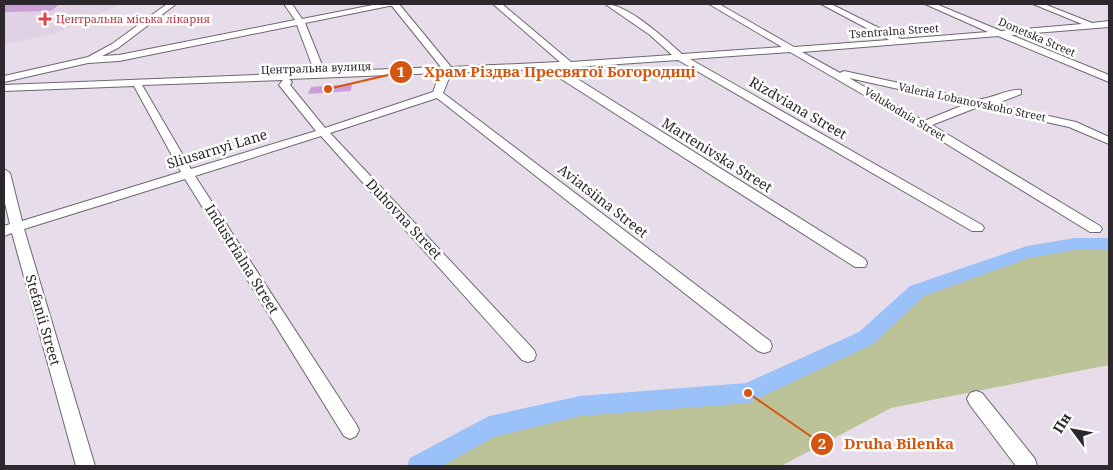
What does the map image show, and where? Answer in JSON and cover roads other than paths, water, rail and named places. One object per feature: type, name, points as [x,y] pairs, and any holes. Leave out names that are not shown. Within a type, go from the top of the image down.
[{"type":"street","points":[[88,60],[116,46],[172,4]]},
{"type":"street","points":[[288,4],[300,22],[316,65],[310,75]]},
{"type":"street","points":[[4,79],[88,60],[119,58],[389,4]]},
{"type":"street","points":[[395,4],[445,73],[438,94]]},
{"type":"street","name":"Martenivska Street","points":[[497,4],[564,68],[559,73],[860,263]]},
{"type":"street","name":"Rizdviana Street","points":[[609,4],[653,33],[685,60],[977,228]]},
{"type":"street","name":"Velukodnia Street","points":[[713,4],[923,124],[1095,229]]},
{"type":"street","points":[[825,4],[899,42]]},
{"type":"street","name":"Donetska Street","points":[[929,4],[1109,80]]},
{"type":"street","points":[[1037,4],[1109,32]]},
{"type":"street","name":"Tsentralna Street","points":[[685,60],[1109,24]]},
{"type":"street","name":"Центральна вулиця","points":[[4,94],[287,82],[685,60]]},
{"type":"street","name":"Valeria Lobanovskoho Street","points":[[831,71],[1072,124],[1109,141]]},
{"type":"street","name":"Центральна вулиця","points":[[4,88],[310,75],[445,73]]},
{"type":"street","name":"Duhovna Street","points":[[287,82],[284,85],[323,132],[410,224],[528,355]]},
{"type":"street","name":"Industrialna Street","points":[[138,87],[188,174],[350,430]]},
{"type":"street","points":[[923,124],[977,103],[990,102],[1017,92]]},
{"type":"street","name":"Sliusarnyi Lane","points":[[10,229],[323,132],[438,94]]},
{"type":"street","name":"Aviatsiina Street","points":[[438,94],[764,346]]},
{"type":"street","name":"Stefanii Street","points":[[4,173],[10,229],[84,466]]},
{"type":"street","points":[[976,399],[1028,466]]},
{"type":"waterway","points":[[419,466],[489,427],[580,406],[748,393],[866,338],[917,291],[1027,252],[1075,244],[1109,244]]},
{"type":"place","name":"Центральна міська лікарня","points":[[45,19]]},
{"type":"place","name":"Храм Різдва Пресвятої Богородиці","points":[[328,89]]},
{"type":"place","name":"Druha Bilenka","points":[[748,393]]}]
